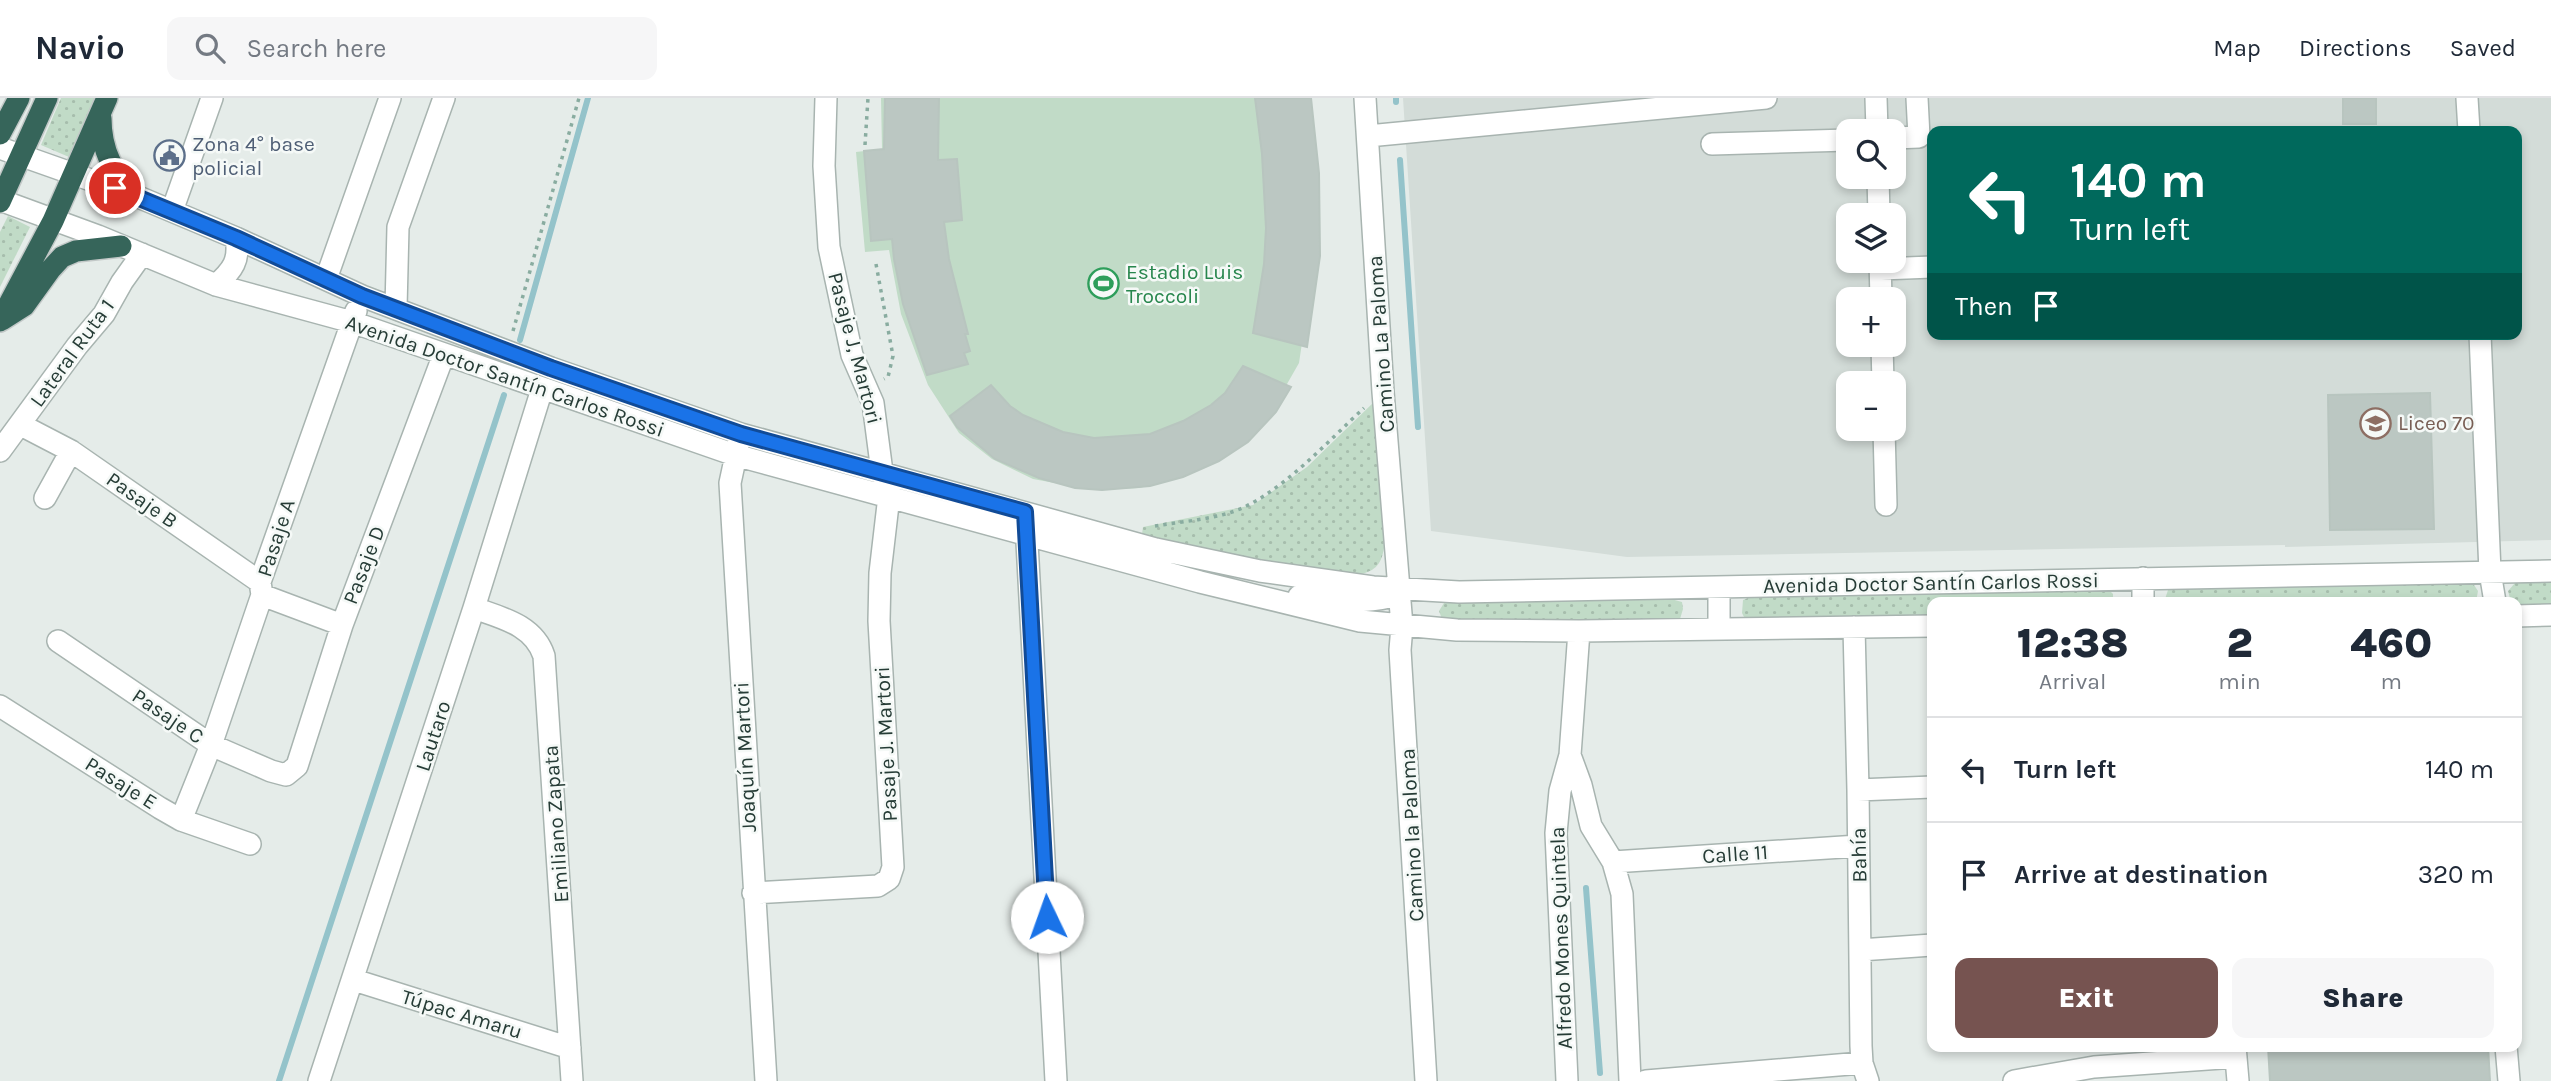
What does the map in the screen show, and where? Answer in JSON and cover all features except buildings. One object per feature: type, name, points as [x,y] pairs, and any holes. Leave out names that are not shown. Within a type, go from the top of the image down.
[{"type":"highway","points":[[0,108],[7,98]]},
{"type":"highway","points":[[0,134],[19,98]]},
{"type":"highway","points":[[0,201],[47,98]]},
{"type":"highway","points":[[0,321],[53,220],[104,106]]},
{"type":"highway","points":[[104,106],[101,133],[112,168],[136,196]]},
{"type":"highway","points":[[0,321],[24,306],[62,257],[76,251],[121,246]]},
{"type":"street","points":[[172,211],[212,98]]},
{"type":"street","points":[[326,279],[390,98]]},
{"type":"street","points":[[396,309],[398,228],[444,98]]},
{"type":"street","name":"Pasaje J, Martori","points":[[827,98],[824,166],[829,247],[852,355],[873,403],[882,472]]},
{"type":"street","name":"Camino La Paloma","points":[[1366,98],[1383,392],[1398,589]]},
{"type":"street","points":[[1368,136],[1766,98]]},
{"type":"street","points":[[1877,98],[1877,119]]},
{"type":"street","points":[[1906,138],[1919,137],[1917,98]]},
{"type":"street","points":[[2467,98],[2469,126]]},
{"type":"street","points":[[1712,144],[1836,140]]},
{"type":"street","name":"Avenida Doctor Santín Carlos Rossi","points":[[0,148],[136,196],[362,296],[741,434],[1129,541],[1260,571],[1398,589],[1459,592],[2551,571]]},
{"type":"street","name":"Avenida Doctor Santín Carlos Rossi","points":[[0,201],[216,285],[352,322],[735,455],[1271,601],[1360,621],[1457,630],[1927,626]]},
{"type":"street","points":[[216,285],[235,266],[239,253],[236,238]]},
{"type":"street","name":"Lateral Ruta 1","points":[[0,451],[77,346],[104,314],[142,254]]},
{"type":"street","points":[[1906,266],[1927,267]]},
{"type":"street","name":"Pasaje A","points":[[181,820],[211,745],[261,588],[362,296]]},
{"type":"street","points":[[2480,340],[2490,572],[2494,597]]},
{"type":"street","name":"Pasaje D","points":[[286,775],[297,766],[342,625],[444,354]]},
{"type":"street","name":"Lautaro","points":[[319,1081],[474,608],[542,389]]},
{"type":"street","name":"Pasaje B","points":[[21,425],[71,451],[261,588],[342,625]]},
{"type":"street","name":"Joaquín Martori","points":[[741,434],[730,483],[766,1081]]},
{"type":"street","points":[[1884,441],[1886,505]]},
{"type":"street","points":[[46,498],[71,451]]},
{"type":"street","name":"Pasaje J. Martori","points":[[753,893],[878,886],[889,879],[893,867],[879,609],[880,573],[890,496],[882,472]]},
{"type":"street","points":[[1025,512],[1056,1081]]},
{"type":"street","points":[[2143,578],[2143,597]]},
{"type":"street","points":[[1719,587],[1719,629]]},
{"type":"street","points":[[1271,601],[1294,595],[1376,600],[1390,596],[1398,589]]},
{"type":"street","name":"Camino la Paloma","points":[[1398,589],[1426,1081]]},
{"type":"street","name":"Emiliano Zapata","points":[[474,608],[532,634],[540,643],[544,656],[572,1081]]},
{"type":"street","points":[[2522,616],[2551,615]]},
{"type":"street","name":"Bahía","points":[[1854,627],[1865,1072]]},
{"type":"street","name":"Alfredo Mones Quintela","points":[[1567,1081],[1556,833],[1560,791],[1570,755],[1579,631]]},
{"type":"street","name":"Pasaje C","points":[[58,641],[211,745],[286,775]]},
{"type":"street","name":"Pasaje E","points":[[0,706],[181,820],[250,844]]},
{"type":"street","name":"Alfredo Mones Quintela","points":[[1570,755],[1591,826],[1613,862],[1622,894],[1630,1081]]},
{"type":"street","points":[[1858,790],[1927,787]]},
{"type":"street","name":"Calle 11","points":[[1613,862],[1858,846]]},
{"type":"street","points":[[1860,950],[1927,946]]},
{"type":"street","name":"Túpac Amaru","points":[[354,980],[570,1048]]},
{"type":"street","points":[[2014,1081],[2094,1067],[2235,1052],[2238,1081]]},
{"type":"street","points":[[2507,1052],[2509,1081]]},
{"type":"street","points":[[1646,1081],[1865,1072]]},
{"type":"path","points":[[497,347],[505,342],[515,329],[579,98]]},
{"type":"path","points":[[865,145],[868,98]]},
{"type":"path","points":[[866,386],[888,377],[893,356],[876,264]]},
{"type":"path","points":[[1129,541],[1151,527],[1229,513],[1253,503],[1294,473],[1383,392]]},
{"type":"shaded area","points":[[1403,98],[2551,98],[2551,540],[1627,557],[1431,531]]},
{"type":"green space","points":[[61,98],[95,98],[69,157],[41,145]]},
{"type":"green space","name":"Estadio Luis Troccoli","points":[[881,98],[1305,98],[1315,255],[1299,363],[1267,419],[1179,477],[1140,488],[1093,490],[1033,479],[992,459],[959,433],[928,385],[901,314],[889,250],[865,252],[856,152],[882,149]]},
{"type":"green space","points":[[8,216],[30,227],[0,287],[0,232]]},
{"type":"green space","points":[[1375,401],[1384,548],[1379,564],[1372,570],[1356,575],[1256,562],[1142,534],[1143,527],[1253,505],[1307,467]]},
{"type":"green space","points":[[2551,582],[2551,606],[2522,606],[2522,597],[2510,597],[2508,591],[2515,583]]},
{"type":"green space","points":[[2468,583],[2474,585],[2478,591],[2477,597],[2166,597],[2168,590]]},
{"type":"green space","points":[[2109,590],[2113,594],[2113,597],[1927,597],[1927,616],[1745,619],[1742,613],[1743,600],[1750,597]]},
{"type":"green space","points":[[1671,599],[1682,602],[1680,619],[1449,623],[1442,619],[1439,611],[1444,603],[1451,600]]},
{"type":"waterway","points":[[520,340],[588,98]]},
{"type":"waterway","points":[[1400,160],[1418,427]]},
{"type":"waterway","points":[[279,1081],[504,395]]},
{"type":"waterway","points":[[1586,888],[1600,1073]]},
{"type":"place","name":"Zona 4° base policial","points":[[169,156]]},
{"type":"place","name":"Estadio Luis Troccoli","points":[[1103,284]]},
{"type":"place","name":"Liceo 70","points":[[2375,423]]},
{"type":"route","points":[[115,188],[236,238],[362,296],[551,368],[741,434],[1025,512],[1047,917]]}]
